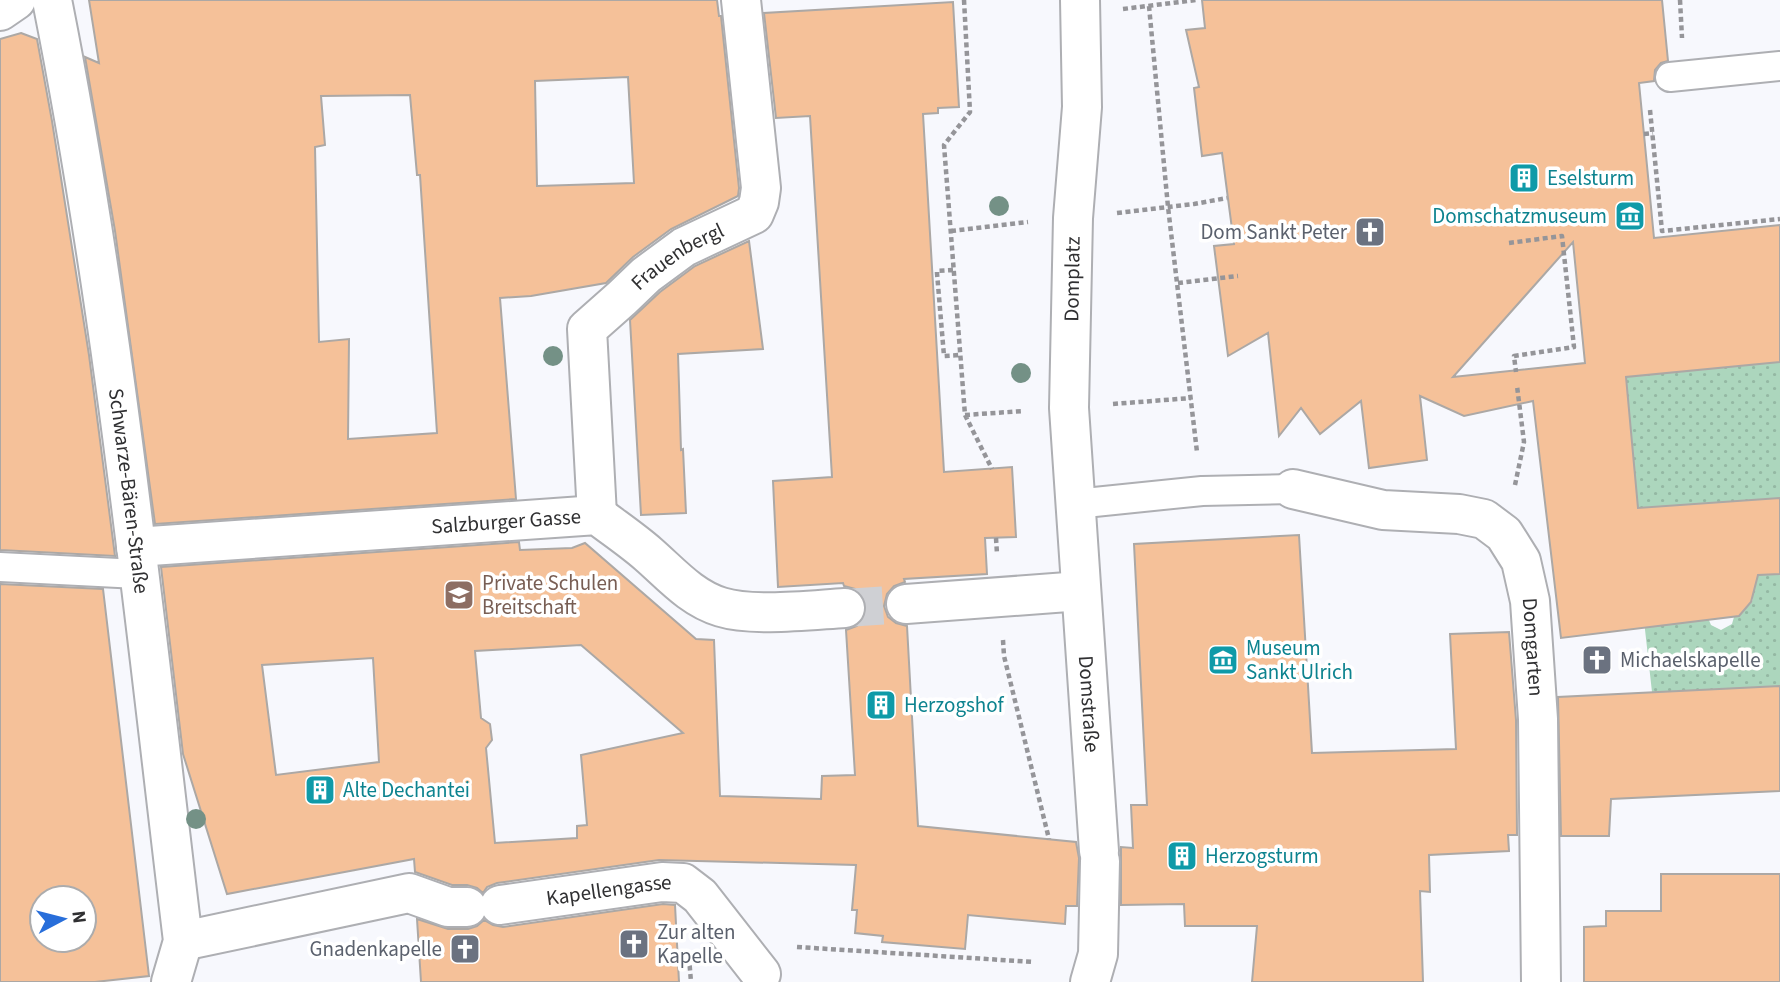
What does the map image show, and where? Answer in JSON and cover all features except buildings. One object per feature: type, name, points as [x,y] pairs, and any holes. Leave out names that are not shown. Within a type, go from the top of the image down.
[{"type":"street","points":[[0,11],[16,0]]},
{"type":"street","name":"Schwarze-Bären-Straße","points":[[52,0],[74,107],[100,270],[137,561],[183,942],[171,982]]},
{"type":"street","name":"Frauenbergl","points":[[597,515],[587,329],[646,275],[684,247],[754,214],[759,202],[761,188],[741,0]]},
{"type":"street","name":"Domplatz","points":[[1080,0],[1082,107],[1073,218],[1069,408],[1080,575]]},
{"type":"street","name":"Domgarten","points":[[1293,489],[1383,510],[1458,514],[1484,519],[1504,534],[1521,561],[1530,601],[1538,719],[1541,982]]},
{"type":"street","name":"Salzburger Gasse","points":[[137,561],[597,515],[648,554],[696,596],[723,608],[755,612],[845,608]]},
{"type":"street","points":[[906,604],[1000,597],[1080,575]]},
{"type":"street","name":"Domstraße","points":[[1080,575],[1099,856],[1098,954],[1090,982]]},
{"type":"street","name":"Kapellengasse","points":[[183,942],[410,893],[448,907],[484,906],[662,881],[683,883],[700,896],[761,974]]},
{"type":"lane","points":[[1682,76],[1780,66]]},
{"type":"lane","points":[[1075,504],[1202,491],[1293,489]]},
{"type":"lane","points":[[0,567],[137,561]]},
{"type":"path","points":[[964,0],[970,112],[944,145],[965,415],[992,469]]},
{"type":"path","points":[[1172,3],[1196,0]]},
{"type":"path","points":[[1680,0],[1682,76],[1667,88],[1656,88],[1649,94],[1662,231],[1780,219]]},
{"type":"path","points":[[1149,6],[1168,207],[1202,491]]},
{"type":"path","points":[[1644,134],[1653,133]]},
{"type":"path","points":[[1194,204],[1227,198]]},
{"type":"path","points":[[1509,243],[1562,236],[1574,347],[1514,356],[1516,372]]},
{"type":"path","points":[[953,270],[937,271],[935,284],[944,356],[960,355]]},
{"type":"path","points":[[1178,282],[1238,276]]},
{"type":"path","points":[[1504,534],[1524,442],[1517,386]]},
{"type":"path","points":[[996,538],[1004,656],[1049,839]]},
{"type":"path","points":[[736,943],[1034,962]]},
{"type":"green space","points":[[1780,362],[1780,498],[1638,508],[1626,377]]},
{"type":"green space","points":[[1780,574],[1780,686],[1652,692],[1642,603],[1708,618],[1711,625],[1721,630],[1732,624],[1734,617],[1740,616],[1741,610],[1748,606],[1753,598],[1739,576]]},
{"type":"tunnel","points":[[845,608],[906,604]]},
{"type":"place","name":"Eselsturm","points":[[1524,178]]},
{"type":"place","name":"Domschatzmuseum","points":[[1630,216]]},
{"type":"place","name":"Dom Sankt Peter","points":[[1370,232]]},
{"type":"place","name":"Private Schulen Breitschaft","points":[[459,595]]},
{"type":"place","name":"Museum Sankt Ulrich","points":[[1223,660]]},
{"type":"place","name":"Michaelskapelle","points":[[1597,660]]},
{"type":"place","name":"Herzogshof","points":[[881,705]]},
{"type":"place","name":"Alte Dechantei","points":[[320,790]]},
{"type":"place","name":"Herzogsturm","points":[[1182,856]]},
{"type":"place","name":"Zur alten Kapelle","points":[[634,944]]},
{"type":"place","name":"Gnadenkapelle","points":[[465,949]]}]
